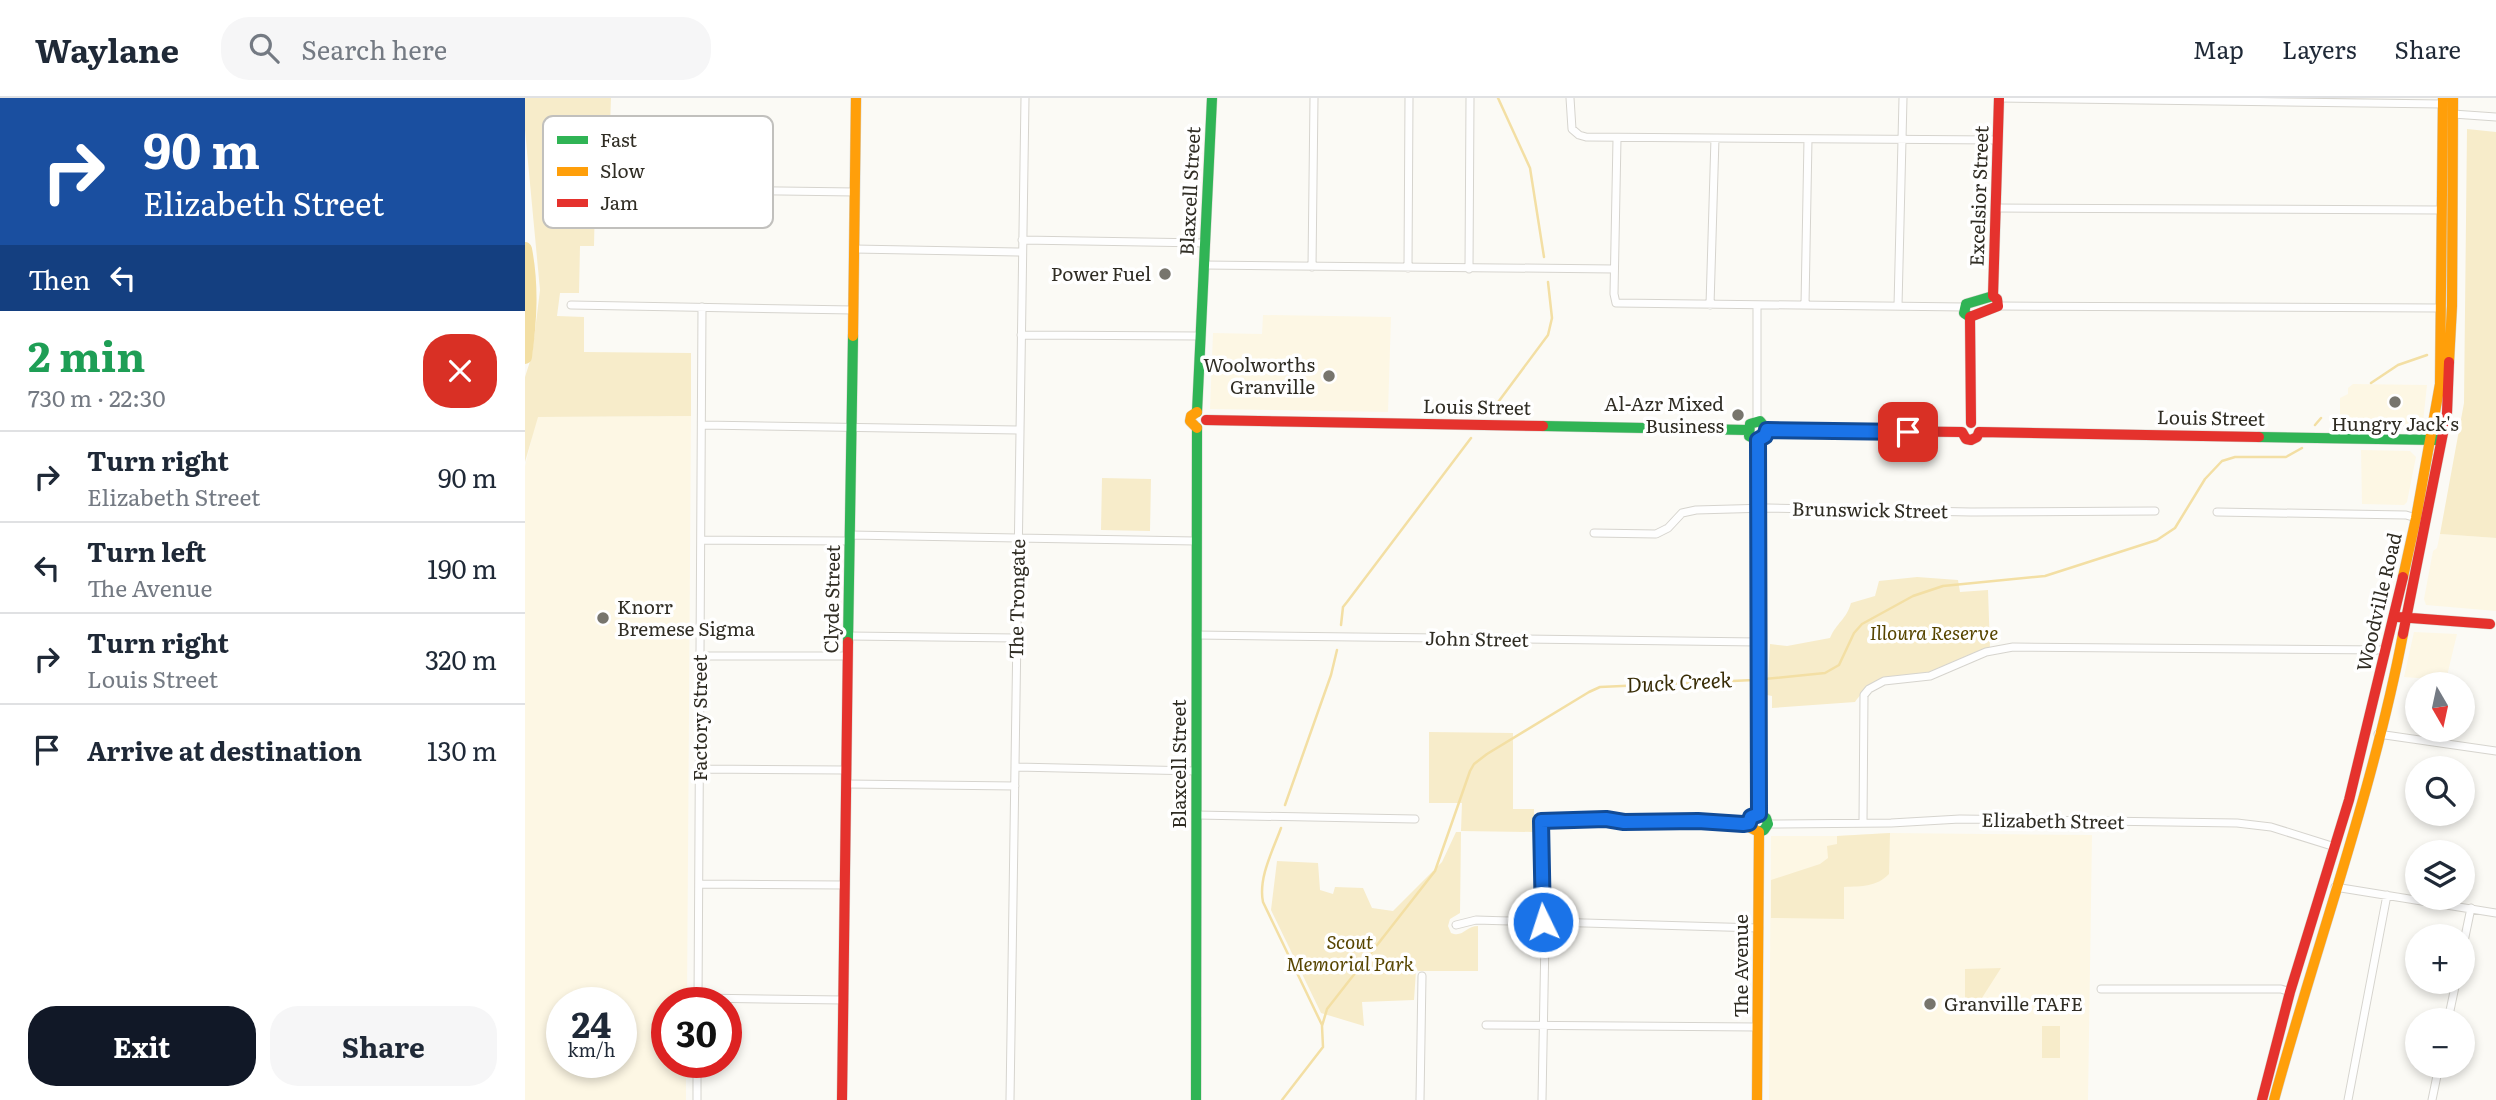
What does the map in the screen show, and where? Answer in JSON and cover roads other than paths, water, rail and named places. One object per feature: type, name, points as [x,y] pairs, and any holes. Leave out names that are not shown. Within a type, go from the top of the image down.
[{"type":"street","name":"Clyde Street","points":[[842,1100],[856,98]]},
{"type":"street","name":"The Trongate","points":[[1010,1100],[1025,98]]},
{"type":"street","name":"Blaxcell Street","points":[[1197,412],[1212,98]]},
{"type":"street","points":[[1313,267],[1314,98]]},
{"type":"street","points":[[1408,268],[1409,98]]},
{"type":"street","points":[[1469,269],[1470,98]]},
{"type":"street","points":[[1570,98],[1572,129],[1579,135],[1617,139],[1997,140]]},
{"type":"street","points":[[1898,306],[1903,98]]},
{"type":"street","points":[[1999,98],[2443,101]]},
{"type":"street","name":"Excelsior Street","points":[[1996,301],[1999,98]]},
{"type":"street","name":"Woodville Road","points":[[2262,1100],[2290,992],[2349,800],[2416,518],[2449,400],[2446,350],[2453,98]]},
{"type":"street","name":"Woodville Road","points":[[2443,101],[2439,308],[2446,350]]},
{"type":"street","points":[[2453,114],[2496,117]]},
{"type":"street","points":[[1710,305],[1715,138]]},
{"type":"street","points":[[1617,139],[1614,269],[1616,303],[1965,307]]},
{"type":"street","points":[[1805,305],[1808,139]]},
{"type":"street","points":[[773,191],[855,192]]},
{"type":"street","points":[[1996,208],[2441,210]]},
{"type":"street","points":[[1023,240],[1205,243]]},
{"type":"street","points":[[854,249],[1022,252]]},
{"type":"street","points":[[1204,265],[1614,269]]},
{"type":"street","points":[[1971,317],[1982,311],[1993,310],[1996,301]]},
{"type":"street","points":[[1971,317],[1964,313],[1968,303],[1996,301],[2439,308]]},
{"type":"street","points":[[571,305],[853,310]]},
{"type":"street","points":[[1757,305],[1757,421]]},
{"type":"street","name":"Factory Street","points":[[698,987],[702,307]]},
{"type":"street","points":[[1971,317],[1971,423]]},
{"type":"street","points":[[1021,335],[1201,336]]},
{"type":"street","points":[[1197,412],[1202,413],[1206,420],[1203,426],[1197,428],[1192,425],[1190,418],[1197,412]]},
{"type":"street","name":"Louis Street","points":[[1206,420],[1748,430]]},
{"type":"street","points":[[1757,421],[1765,425],[1767,430],[1765,436],[1758,440],[1749,436],[1748,430],[1750,424],[1757,421]]},
{"type":"street","points":[[1971,423],[1977,426],[1979,432],[1976,439],[1971,440],[1964,437],[1962,432],[1964,426],[1971,423]]},
{"type":"street","points":[[702,425],[1019,430]]},
{"type":"street","name":"Blaxcell Street","points":[[1196,1100],[1197,428]]},
{"type":"street","points":[[1767,430],[1962,432]]},
{"type":"street","name":"Louis Street","points":[[1979,432],[2437,440]]},
{"type":"street","points":[[1758,440],[1759,814]]},
{"type":"street","name":"Woodville Road","points":[[2274,1100],[2396,669],[2437,440]]},
{"type":"street","name":"Brunswick Street","points":[[1594,533],[1655,534],[1668,528],[1682,513],[1696,510],[2155,511]]},
{"type":"street","points":[[2217,512],[2406,515],[2416,518]]},
{"type":"street","points":[[702,540],[1018,538],[1196,541]]},
{"type":"street","points":[[2394,616],[2490,624]]},
{"type":"street","name":"John Street","points":[[1196,635],[1758,642]]},
{"type":"street","points":[[849,636],[1016,638]]},
{"type":"street","points":[[1863,823],[1864,695],[1884,681],[1930,676],[1986,652],[2013,647],[2386,650]]},
{"type":"street","points":[[701,656],[848,656]]},
{"type":"street","points":[[2378,734],[2496,751]]},
{"type":"street","points":[[1015,767],[1197,771]]},
{"type":"street","points":[[700,769],[847,770]]},
{"type":"street","points":[[847,784],[1015,786]]},
{"type":"street","points":[[1759,814],[1766,818],[1767,824],[1764,830],[1759,832],[1751,828],[1749,823],[1751,817],[1759,814]]},
{"type":"street","points":[[1197,815],[1415,820]]},
{"type":"street","points":[[1542,1100],[1544,1024],[1541,821],[1594,819],[1624,822],[1749,823]]},
{"type":"street","name":"Elizabeth Street","points":[[1767,824],[1987,819],[2237,823],[2271,827],[2335,847]]},
{"type":"street","name":"The Avenue","points":[[1757,1100],[1759,832]]},
{"type":"street","points":[[699,884],[845,885]]},
{"type":"street","points":[[2335,887],[2405,898]]},
{"type":"street","points":[[2348,1100],[2387,895]]},
{"type":"street","points":[[2475,909],[2496,913]]},
{"type":"street","points":[[1456,925],[1476,920],[1759,928]]},
{"type":"street","points":[[1420,1100],[1422,976]]},
{"type":"street","points":[[2101,989],[2281,989],[2290,992]]},
{"type":"street","points":[[742,1000],[844,1000]]},
{"type":"street","points":[[1486,1025],[1759,1027]]},
{"type":"street","points":[[697,1078],[697,1100]]},
{"type":"street","points":[[2432,1100],[2437,1078]]},
{"type":"waterway","points":[[1498,98],[1530,168],[1544,257]]},
{"type":"waterway","points":[[525,249],[529,276],[525,357]]},
{"type":"waterway","points":[[1490,413],[1548,335],[1552,318],[1548,282]]},
{"type":"waterway","name":"Duck Creek","points":[[2371,383],[2398,365],[2427,355]]},
{"type":"waterway","name":"Duck Creek","points":[[2315,425],[2321,418]]},
{"type":"waterway","points":[[1341,625],[1343,607],[1471,438]]},
{"type":"waterway","name":"Duck Creek","points":[[1282,1100],[1323,1047],[1322,1026],[1327,1009],[1435,871],[1470,771],[1474,764],[1487,754],[1600,687],[1754,680],[1825,673],[1839,665],[1854,633],[1862,624],[1913,596],[1943,586],[2045,576],[2157,540],[2175,528],[2205,479],[2222,461],[2235,457],[2286,457],[2302,448]]},
{"type":"waterway","points":[[1285,805],[1331,675],[1337,650]]},
{"type":"waterway","points":[[1281,828],[1264,874],[1263,902],[1322,1025]]},
{"type":"place","name":"Power Fuel","points":[[1165,274]]},
{"type":"place","name":"Woolworths Granville","points":[[1329,376]]},
{"type":"place","name":"Hungry Jack's","points":[[2395,402]]},
{"type":"place","name":"Al-Azr Mixed Business","points":[[1738,415]]},
{"type":"place","name":"Knorr Bremese Sigma","points":[[603,618]]},
{"type":"place","name":"Granville TAFE","points":[[1930,1004]]},
{"type":"park label","name":"Illoura Reserve","points":[[1934,633]]},
{"type":"park label","name":"Scout Memorial Park","points":[[1350,953]]}]
